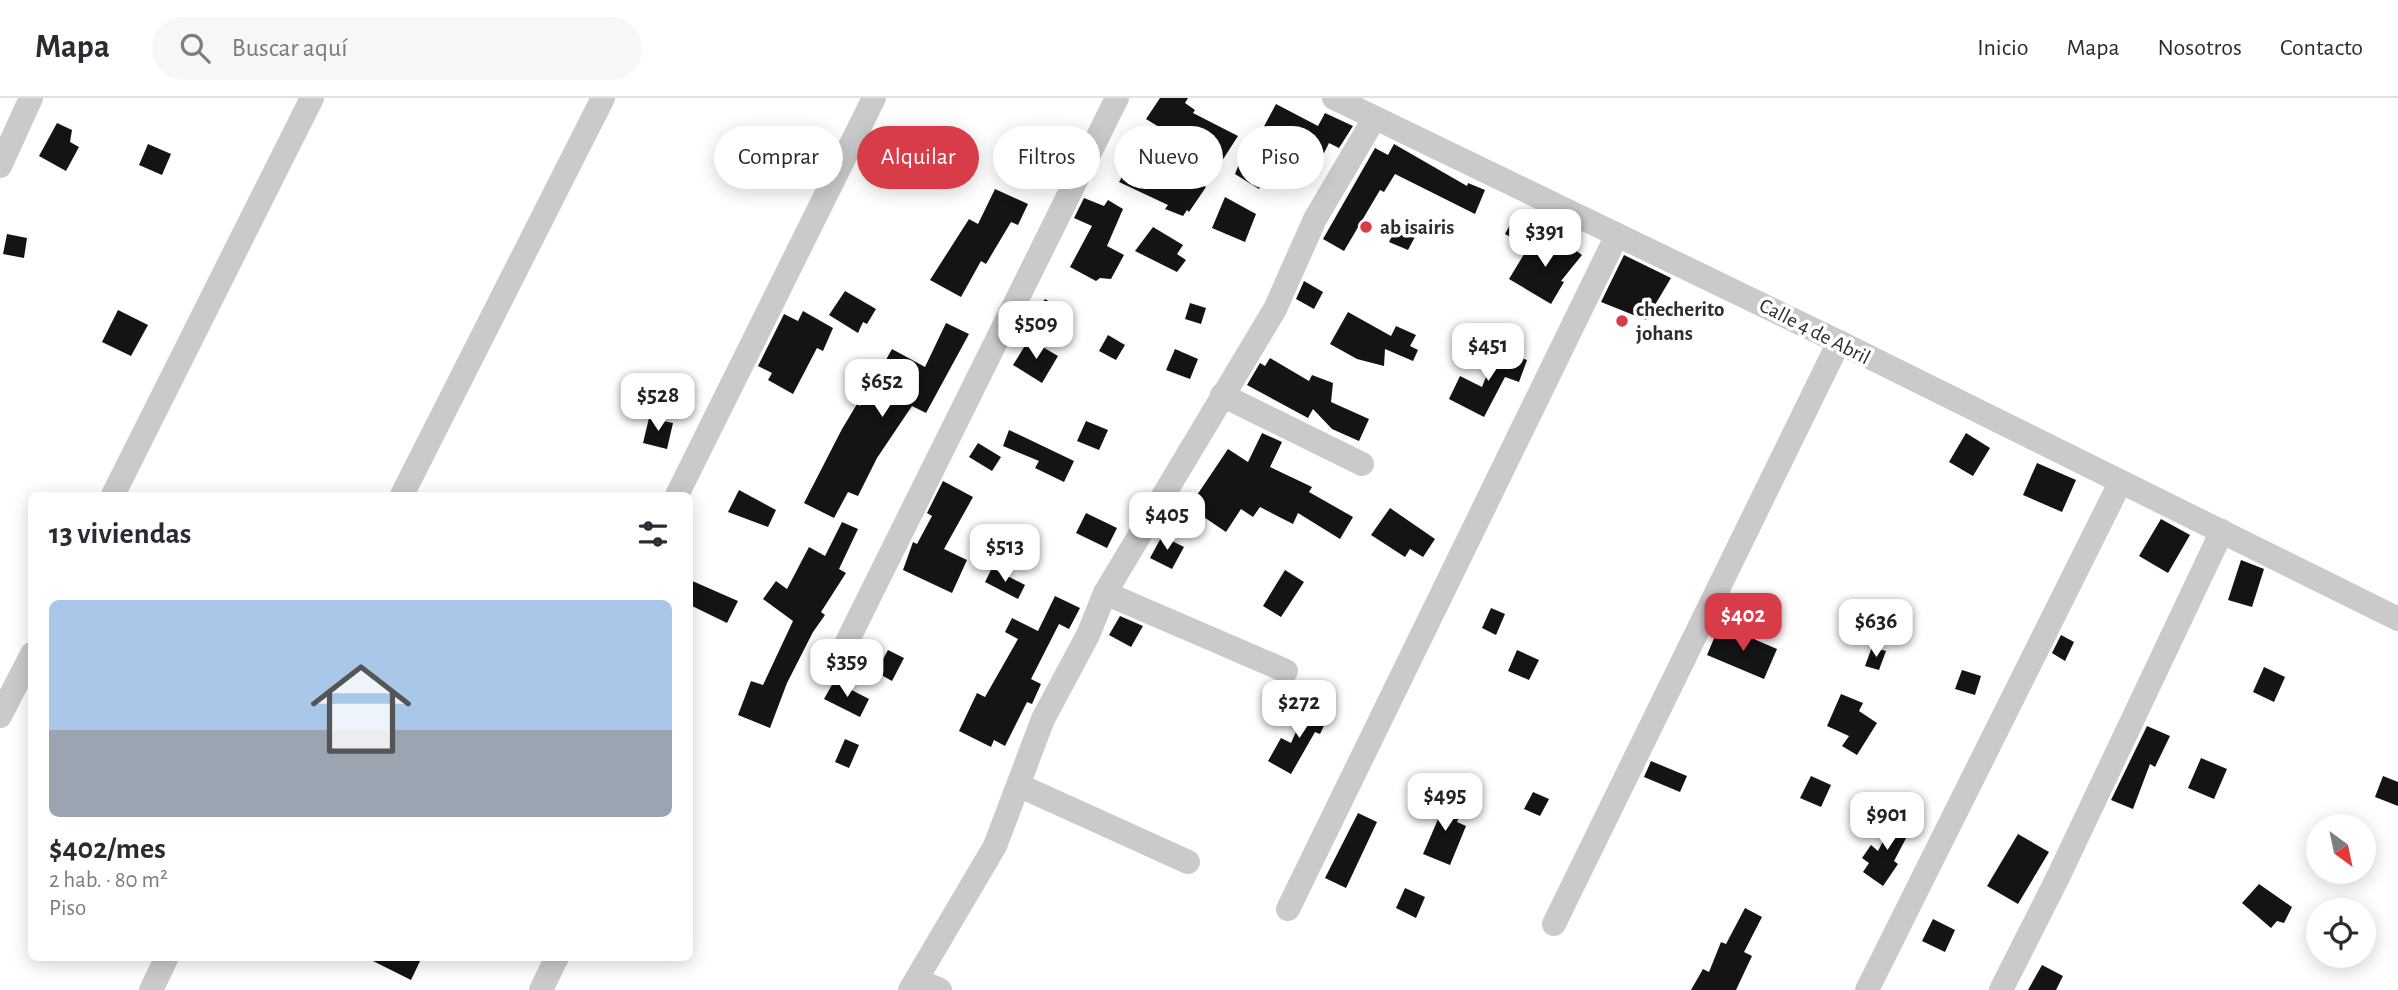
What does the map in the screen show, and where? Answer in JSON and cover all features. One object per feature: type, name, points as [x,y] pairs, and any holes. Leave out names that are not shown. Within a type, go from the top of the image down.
[{"type":"street","points":[[0,166],[31,98]]},
{"type":"street","points":[[115,492],[312,98]]},
{"type":"street","points":[[404,492],[603,98]]},
{"type":"street","points":[[678,492],[874,98]]},
{"type":"street","points":[[834,668],[1116,98]]},
{"type":"street","name":"Calle 4 de Abril","points":[[1334,98],[1839,342],[2398,619]]},
{"type":"street","points":[[940,990],[914,985],[995,846],[1043,719],[1088,635],[1105,593],[1275,309],[1315,219],[1374,119]]},
{"type":"street","points":[[1288,909],[1617,234]]},
{"type":"street","points":[[1555,924],[1839,342]]},
{"type":"street","points":[[1222,394],[1362,464]]},
{"type":"street","points":[[1867,990],[2120,483]]},
{"type":"street","points":[[2001,990],[2059,875],[2221,531]]},
{"type":"street","points":[[1105,593],[1286,671]]},
{"type":"street","points":[[0,716],[28,662]]},
{"type":"street","points":[[1018,785],[1188,862]]},
{"type":"street","points":[[151,990],[165,961]]},
{"type":"street","points":[[541,990],[555,961]]},
{"type":"building","points":[[1160,98],[1188,98],[1185,103],[1195,110],[1193,113],[1218,126],[1157,126],[1146,119]]},
{"type":"building","points":[[1276,104],[1318,126],[1264,126]]},
{"type":"building","points":[[1325,113],[1353,126],[1339,148],[1329,143],[1324,153],[1324,126],[1318,126]]},
{"type":"building","points":[[57,123],[72,130],[70,142],[79,147],[66,171],[39,156]]},
{"type":"building","points":[[1223,128],[1237,138],[1223,159]]},
{"type":"building","points":[[148,144],[171,154],[162,175],[139,165]]},
{"type":"building","points":[[1394,144],[1467,186],[1468,183],[1485,190],[1475,214],[1395,174],[1384,192],[1380,190],[1344,251],[1323,239],[1375,148],[1388,155]]},
{"type":"building","points":[[995,189],[1028,204],[1018,225],[1011,222],[986,264],[981,261],[961,297],[930,280],[969,219],[978,224]]},
{"type":"building","points":[[1134,189],[1205,189],[1189,212],[1187,210],[1183,216],[1165,209],[1168,205]]},
{"type":"building","points":[[1225,197],[1256,214],[1245,242],[1212,228]]},
{"type":"building","points":[[1084,198],[1104,206],[1108,200],[1123,209],[1107,246],[1124,255],[1111,279],[1100,278],[1096,281],[1070,267],[1092,226],[1074,218]]},
{"type":"building","points":[[1512,221],[1535,233],[1528,246],[1505,234]]},
{"type":"building","points":[[1398,224],[1417,233],[1408,250],[1389,242]]},
{"type":"building","points":[[1153,227],[1183,245],[1177,254],[1186,260],[1177,272],[1135,251]]},
{"type":"building","points":[[7,234],[27,238],[24,258],[3,254]]},
{"type":"building","points":[[1532,241],[1556,249],[1563,241],[1582,255],[1561,281],[1564,282],[1551,304],[1509,279]]},
{"type":"building","points":[[1624,255],[1671,278],[1646,320],[1601,302]]},
{"type":"building","points":[[1304,281],[1323,292],[1314,309],[1296,299]]},
{"type":"building","points":[[845,291],[876,309],[867,324],[863,322],[858,333],[829,315]]},
{"type":"building","points":[[1045,299],[1062,309],[1054,322],[1037,312]]},
{"type":"building","points":[[1190,303],[1206,308],[1201,324],[1185,319]]},
{"type":"building","points":[[118,310],[148,325],[131,356],[102,342]]},
{"type":"building","points":[[803,311],[833,328],[823,351],[817,348],[793,394],[768,380],[772,373],[758,366],[784,314],[798,321]]},
{"type":"building","points":[[1348,312],[1391,336],[1396,326],[1416,335],[1410,346],[1418,350],[1413,361],[1385,349],[1384,366],[1357,359],[1330,344]]},
{"type":"building","points":[[946,323],[969,334],[926,413],[912,406],[877,458],[858,496],[848,492],[834,518],[804,503],[842,429],[857,404],[860,406],[892,349],[925,367]]},
{"type":"building","points":[[1108,335],[1125,345],[1116,360],[1099,351]]},
{"type":"building","points":[[1029,339],[1058,356],[1042,383],[1013,365]]},
{"type":"building","points":[[1175,349],[1198,359],[1190,379],[1166,370]]},
{"type":"building","points":[[1497,349],[1527,360],[1519,382],[1505,377],[1484,417],[1449,399],[1460,376],[1482,387]]},
{"type":"building","points":[[1270,358],[1309,381],[1312,375],[1333,383],[1331,402],[1369,419],[1359,441],[1332,429],[1313,409],[1308,418],[1247,385],[1260,363],[1265,366]]},
{"type":"building","points":[[649,418],[673,423],[667,449],[643,443]]},
{"type":"building","points":[[1086,421],[1108,430],[1099,450],[1077,441]]},
{"type":"building","points":[[1009,430],[1074,461],[1064,482],[1035,468],[1039,461],[1003,446]]},
{"type":"building","points":[[1262,433],[1282,442],[1270,467],[1312,487],[1309,492],[1353,517],[1340,539],[1298,513],[1293,524],[1260,507],[1253,517],[1241,509],[1226,532],[1189,507],[1228,449],[1248,462]]},
{"type":"building","points":[[1966,433],[1990,448],[1973,476],[1949,462]]},
{"type":"building","points":[[978,443],[1001,457],[992,471],[969,457]]},
{"type":"building","points":[[2037,463],[2076,480],[2062,512],[2023,495]]},
{"type":"building","points":[[943,481],[973,497],[944,549],[967,560],[952,593],[903,570],[913,542],[917,544],[932,516],[927,513]]},
{"type":"building","points":[[739,490],[776,510],[768,527],[728,512]]},
{"type":"building","points":[[1390,508],[1435,539],[1423,557],[1410,549],[1405,557],[1371,535]]},
{"type":"building","points":[[1086,513],[1117,528],[1107,548],[1076,533]]},
{"type":"building","points":[[2161,519],[2190,535],[2168,573],[2139,556]]},
{"type":"building","points":[[842,522],[858,529],[839,569],[846,573],[821,612],[825,615],[813,632],[787,683],[770,728],[738,715],[751,681],[763,685],[793,621],[763,599],[776,581],[787,589],[809,547],[825,556]]},
{"type":"building","points":[[1162,536],[1184,547],[1172,569],[1150,558]]},
{"type":"building","points":[[2241,560],[2264,569],[2252,607],[2228,600]]},
{"type":"building","points":[[992,568],[1025,585],[1018,599],[985,582]]},
{"type":"building","points":[[1285,570],[1304,582],[1281,617],[1263,606]]},
{"type":"building","points":[[693,581],[738,601],[727,623],[693,606]]},
{"type":"building","points":[[1055,596],[1080,608],[1069,629],[1059,624],[1031,679],[1041,684],[1032,704],[1027,702],[1005,746],[994,740],[991,747],[959,731],[977,693],[985,697],[1018,639],[1005,632],[1012,618],[1038,631]]},
{"type":"building","points":[[1491,608],[1505,614],[1496,635],[1482,628]]},
{"type":"building","points":[[1120,616],[1143,626],[1131,647],[1109,635]]},
{"type":"building","points":[[1726,627],[1777,649],[1764,679],[1707,655],[1715,636],[1720,639]]},
{"type":"building","points":[[2061,635],[2074,642],[2065,661],[2052,653]]},
{"type":"building","points":[[1872,647],[1886,651],[1879,670],[1865,666]]},
{"type":"building","points":[[888,650],[904,658],[892,681],[876,672]]},
{"type":"building","points":[[1517,650],[1539,660],[1529,680],[1508,671]]},
{"type":"building","points":[[2264,667],[2285,677],[2274,702],[2253,692]]},
{"type":"building","points":[[1962,670],[1981,676],[1975,695],[1955,689]]},
{"type":"building","points":[[836,682],[869,699],[860,717],[824,699]]},
{"type":"building","points":[[1841,694],[1863,703],[1859,711],[1877,723],[1857,755],[1842,746],[1849,736],[1827,726]]},
{"type":"building","points":[[1308,705],[1329,715],[1320,734],[1315,732],[1291,774],[1268,761],[1281,738],[1291,743]]},
{"type":"building","points":[[2147,726],[2170,736],[2155,767],[2150,764],[2133,809],[2111,800]]},
{"type":"building","points":[[845,739],[859,745],[849,768],[835,762]]},
{"type":"building","points":[[2201,758],[2227,769],[2214,799],[2188,788]]},
{"type":"building","points":[[1651,761],[1687,776],[1680,792],[1644,777]]},
{"type":"building","points":[[1811,776],[1831,785],[1821,807],[1800,798]]},
{"type":"building","points":[[2383,776],[2398,782],[2398,806],[2375,797]]},
{"type":"building","points":[[1533,792],[1549,799],[1540,816],[1524,809]]},
{"type":"building","points":[[1438,799],[1462,809],[1457,822],[1466,826],[1450,865],[1423,854],[1439,817],[1432,814]]},
{"type":"building","points":[[1358,813],[1377,822],[1346,888],[1325,878]]},
{"type":"building","points":[[1896,816],[1913,825],[1894,861],[1898,864],[1883,886],[1863,872],[1869,863],[1862,858],[1871,845],[1878,851]]},
{"type":"building","points":[[2018,834],[2049,852],[2018,904],[1987,886]]},
{"type":"building","points":[[2259,884],[2292,907],[2284,923],[2277,921],[2271,928],[2242,903]]},
{"type":"building","points":[[1405,888],[1425,897],[1416,918],[1396,908]]},
{"type":"building","points":[[1745,908],[1762,917],[1744,952],[1752,956],[1736,990],[1691,990],[1703,969],[1709,972],[1721,942],[1726,944]]},
{"type":"building","points":[[1933,919],[1955,930],[1945,952],[1922,941]]},
{"type":"building","points":[[373,961],[420,961],[411,980]]},
{"type":"building","points":[[2042,965],[2063,976],[2056,990],[2028,990]]},
{"type":"place","name":"ab isairis","points":[[1366,227]]},
{"type":"place","name":"checherito johans","points":[[1622,321]]}]
